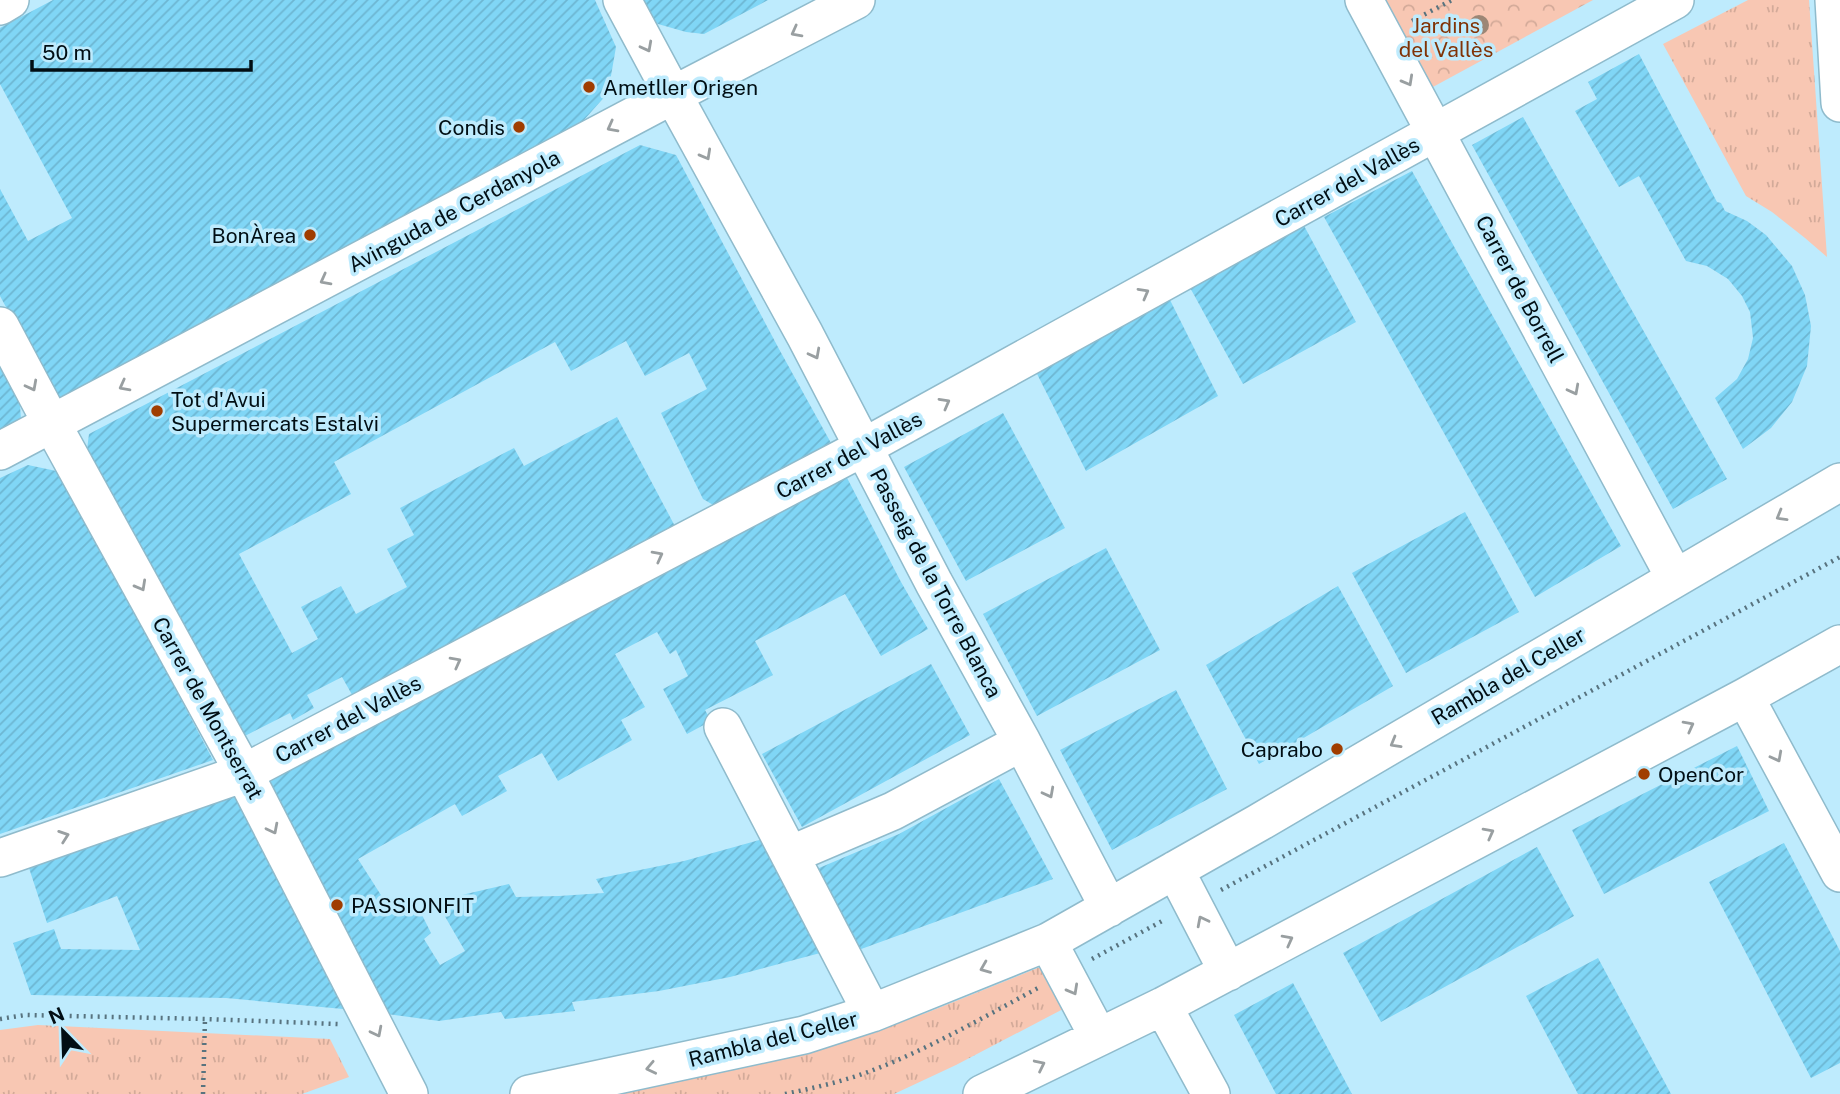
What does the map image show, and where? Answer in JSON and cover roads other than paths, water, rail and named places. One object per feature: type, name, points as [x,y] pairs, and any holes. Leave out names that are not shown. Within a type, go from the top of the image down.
[{"type":"street","points":[[0,6],[10,0]]},
{"type":"street","name":"Passeig de la Torre Blanca","points":[[622,0],[805,335],[934,583],[1109,908]]},
{"type":"street","name":"Avinguda de Cerdanyola","points":[[0,452],[856,0]]},
{"type":"street","name":"Carrer de Borrell","points":[[1364,0],[1675,578]]},
{"type":"street","name":"Carrer del Vallès","points":[[0,858],[244,773],[864,447],[1675,0]]},
{"type":"street","points":[[1834,0],[1840,103]]},
{"type":"street","name":"Carrer de Montserrat","points":[[0,326],[44,428],[244,773],[409,1094]]},
{"type":"street","name":"Rambla del Celler","points":[[529,1094],[804,1035],[872,1013],[1048,942],[1258,823],[1840,482]]},
{"type":"street","points":[[982,1094],[1163,1006],[1745,697],[1836,656]]},
{"type":"street","points":[[1745,697],[1840,873]]},
{"type":"street","points":[[723,727],[872,1013]]},
{"type":"street","points":[[790,855],[893,811],[1022,742]]},
{"type":"street","points":[[1175,870],[1228,972]]},
{"type":"street","points":[[1048,942],[1098,1036]]},
{"type":"street","points":[[1163,1006],[1210,1094]]},
{"type":"place","name":"Ametller Origen","points":[[589,87]]},
{"type":"place","name":"Condis","points":[[519,127]]},
{"type":"place","name":"BonÀrea","points":[[310,235]]},
{"type":"place","name":"Tot d'Avui Supermercats Estalvi","points":[[157,411]]},
{"type":"place","name":"Caprabo","points":[[1337,749]]},
{"type":"place","name":"OpenCor","points":[[1644,774]]},
{"type":"place","name":"PASSIONFIT","points":[[337,905]]},
{"type":"park label","name":"Jardins del Vallès","points":[[1446,37]]}]
